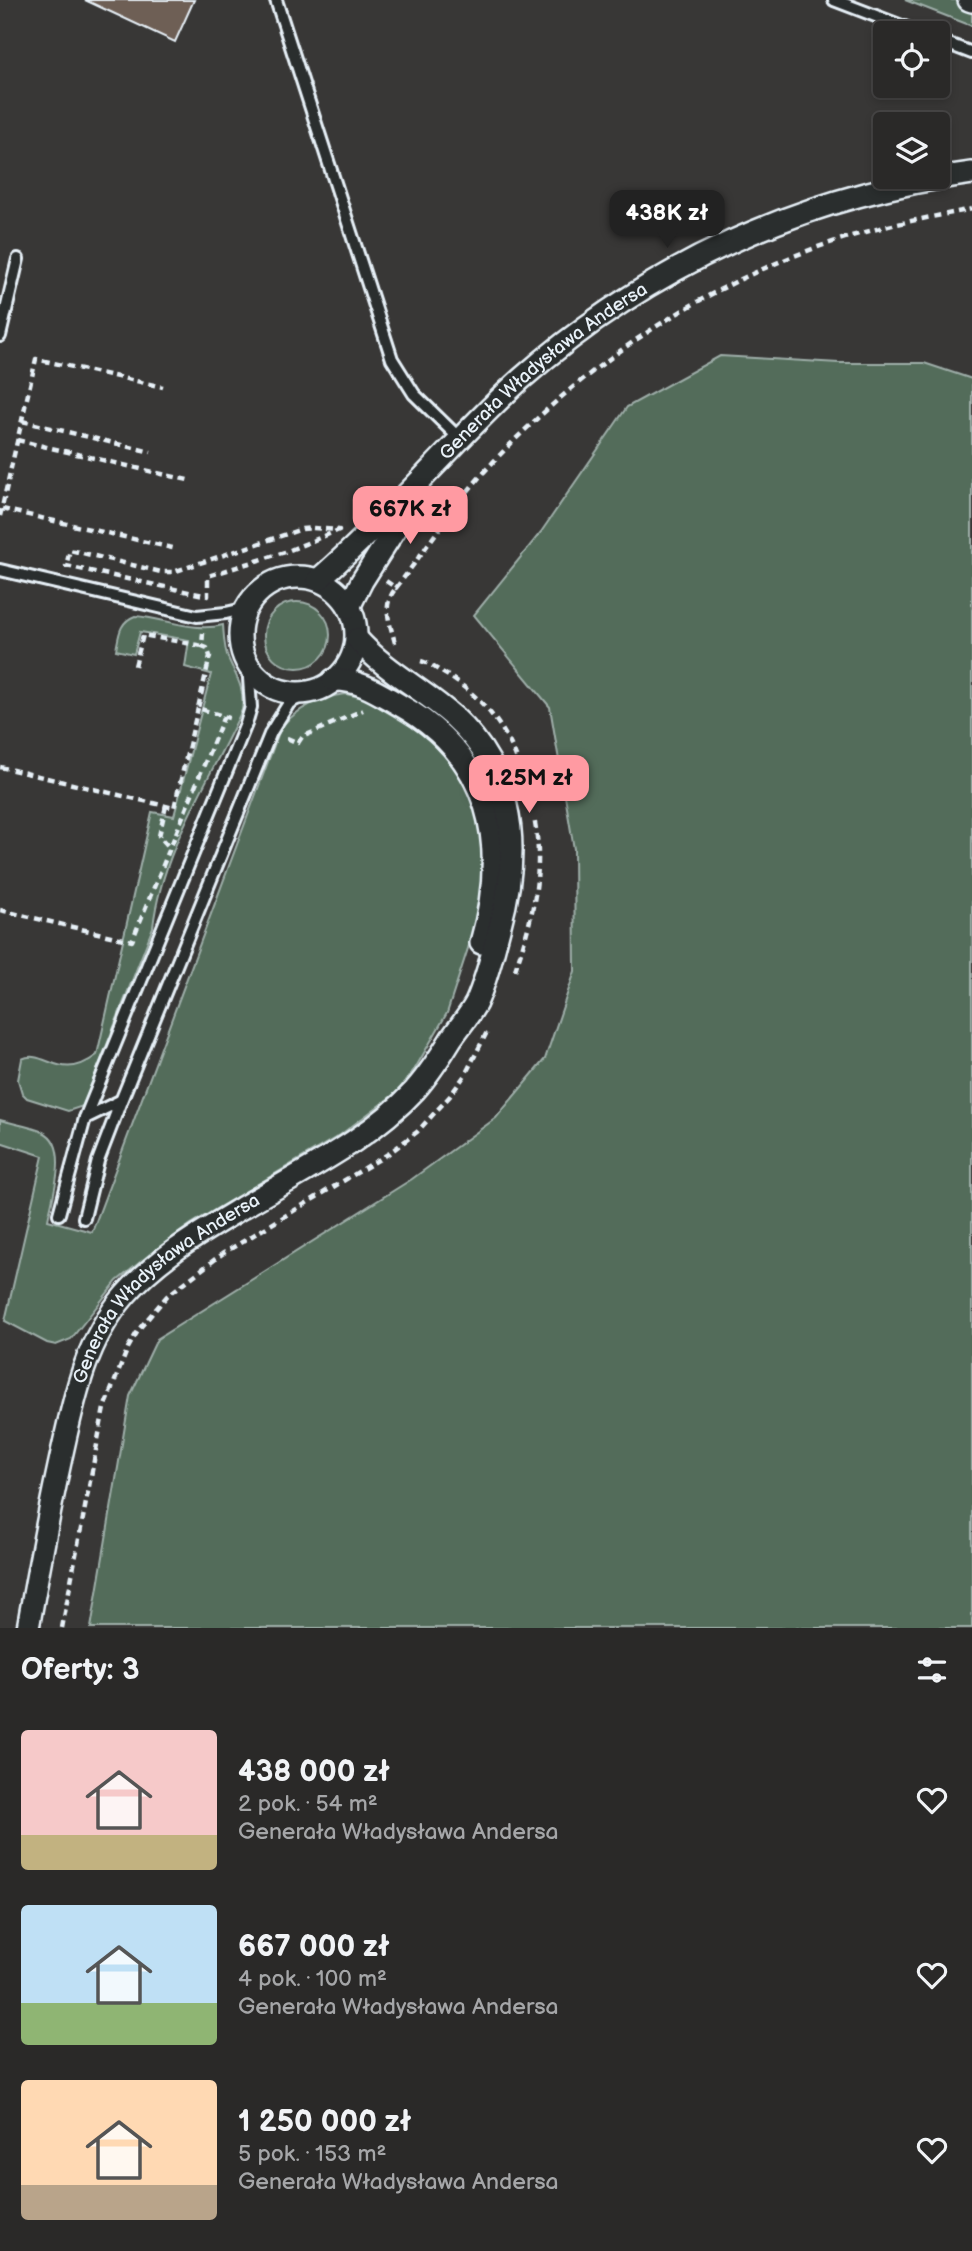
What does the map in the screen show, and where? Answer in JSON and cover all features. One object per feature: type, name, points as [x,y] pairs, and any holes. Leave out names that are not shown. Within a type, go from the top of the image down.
[{"type":"street","name":"Generała Władysława Andersa","points":[[318,580],[351,551],[520,380],[573,335],[670,271],[711,250],[818,206],[886,187],[972,173]]},
{"type":"street","name":"Generała Władysława Andersa","points":[[349,607],[435,466]]},
{"type":"street","points":[[300,577],[318,580],[336,591],[349,607],[358,639],[346,669],[324,687],[290,693],[273,688],[248,664],[242,647],[241,630],[247,608],[267,586],[283,579],[300,577]]},
{"type":"street","name":"Generała Władysława Andersa","points":[[28,1628],[70,1416],[86,1361],[109,1316],[142,1278],[190,1239],[376,1125],[414,1091],[440,1058],[475,1004],[508,898],[512,852],[508,814],[496,776],[489,761],[461,723],[434,698],[380,661],[358,639]]},
{"type":"street","name":"Generała Władysława Andersa","points":[[333,680],[344,680],[366,687],[435,727],[458,753],[483,798],[495,860],[490,905],[449,1042]]},
{"type":"lane","points":[[276,0],[392,359],[414,394],[460,439]]},
{"type":"lane","points":[[834,0],[889,21]]},
{"type":"lane","points":[[950,45],[972,53]]},
{"type":"lane","points":[[0,335],[18,259]]},
{"type":"lane","points":[[0,570],[197,616],[247,608]]},
{"type":"lane","points":[[59,1214],[85,1118],[246,724],[251,707],[248,664]]},
{"type":"lane","points":[[84,1218],[98,1161],[121,1101],[271,732],[289,703],[307,692]]},
{"type":"lane","points":[[85,1118],[121,1101]]},
{"type":"path","points":[[371,569],[396,588],[496,459],[562,396],[636,339],[744,277],[820,247],[873,230],[972,209]]},
{"type":"path","points":[[0,516],[36,359],[163,387]]},
{"type":"path","points":[[22,421],[151,452]]},
{"type":"path","points":[[18,440],[192,481]]},
{"type":"path","points":[[2,509],[177,549]]},
{"type":"path","points":[[208,596],[66,566],[70,550],[161,572],[173,572],[302,529],[339,530]]},
{"type":"path","points":[[339,530],[351,551]]},
{"type":"path","points":[[202,646],[208,576],[285,552],[339,530]]},
{"type":"path","points":[[0,767],[174,808],[210,656],[207,648],[202,646],[143,635],[135,666]]},
{"type":"path","points":[[198,708],[246,724]]},
{"type":"path","points":[[0,910],[132,942],[224,716]]},
{"type":"path","points":[[271,732],[298,743]]},
{"type":"path","points":[[166,806],[159,836],[170,848]]},
{"type":"green space","points":[[905,0],[972,0],[972,26]]},
{"type":"green space","points":[[720,356],[839,363],[924,363],[972,379],[972,1628],[91,1628],[130,1396],[157,1339],[412,1179],[496,1118],[545,1059],[575,971],[574,849],[550,707],[474,615],[541,532],[627,407]]},
{"type":"green space","points":[[303,602],[321,611],[328,622],[328,648],[321,659],[310,666],[291,668],[273,659],[266,648],[264,629],[273,611],[284,604]]},
{"type":"green space","points":[[135,616],[190,626],[223,625],[226,652],[241,690],[243,703],[166,870],[153,927],[83,1106],[68,1111],[27,1098],[22,1093],[18,1080],[22,1059],[38,1058],[54,1064],[72,1066],[97,1055],[152,812],[174,816],[211,674],[185,667],[189,640],[140,632],[134,654],[116,650],[123,625]]},
{"type":"green space","points":[[346,694],[364,698],[427,736],[464,781],[478,814],[485,852],[483,902],[447,1013],[416,1067],[397,1092],[340,1135],[191,1224],[117,1281],[71,1339],[56,1345],[47,1343],[5,1321],[43,1156],[0,1142],[0,1120],[38,1130],[51,1139],[58,1159],[56,1185],[48,1220],[92,1232],[281,727],[310,704]]},
{"type":"building","points":[[85,0],[194,0],[175,42]]}]
